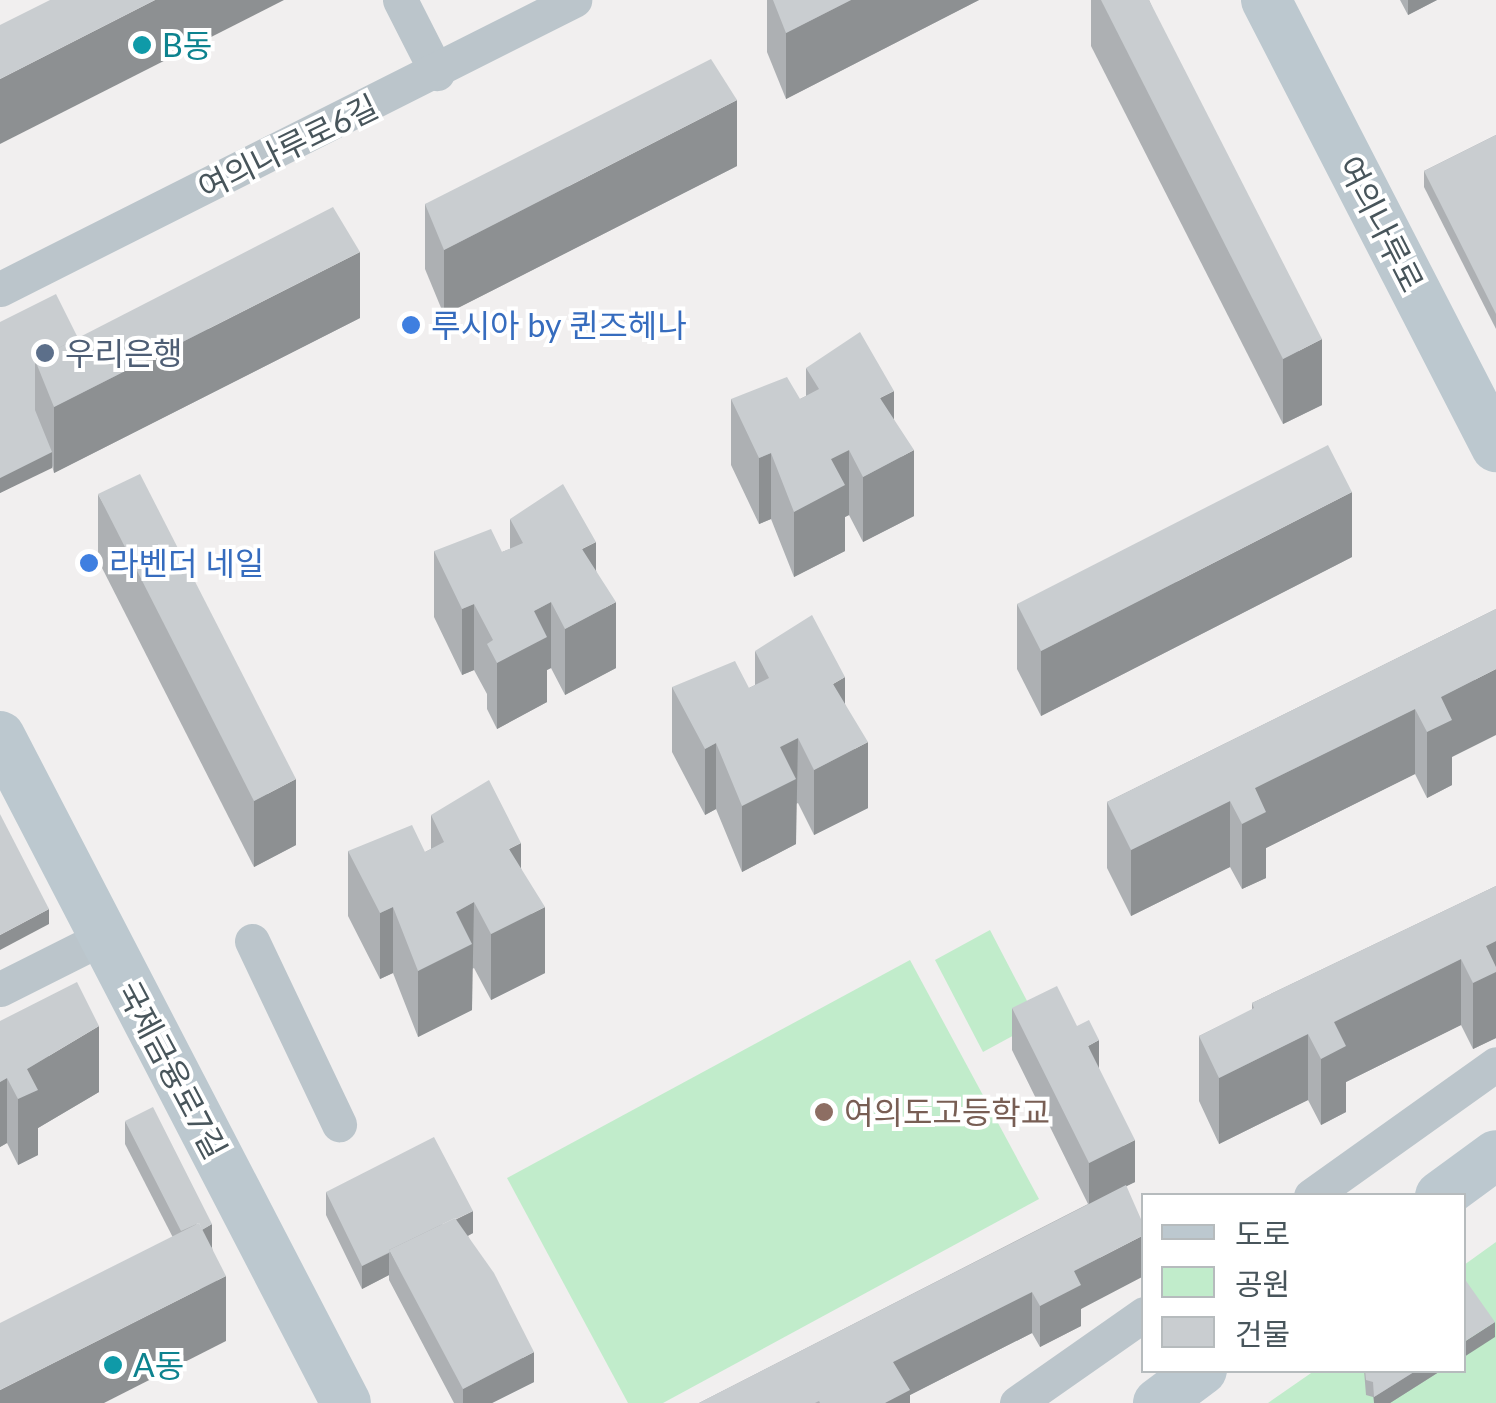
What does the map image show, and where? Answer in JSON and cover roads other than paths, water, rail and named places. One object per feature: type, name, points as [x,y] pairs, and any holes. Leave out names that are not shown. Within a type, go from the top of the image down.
[{"type":"street","points":[[400,0],[437,73]]},
{"type":"street","name":"여의나루로6길","points":[[0,289],[437,73],[574,0]]},
{"type":"street","name":"여의나루로","points":[[1266,0],[1496,447]]},
{"type":"street","name":"국제금융로7길","points":[[0,736],[346,1403]]},
{"type":"street","points":[[0,989],[102,938]]},
{"type":"street","points":[[252,941],[339,1124]]},
{"type":"street","points":[[1314,1193],[1496,1064]]},
{"type":"street","points":[[1444,1193],[1496,1154]]},
{"type":"street","points":[[1018,1403],[1141,1316]]},
{"type":"street","points":[[1158,1403],[1198,1373]]},
{"type":"place","name":"B동","points":[[142,45]]},
{"type":"place","name":"루시아 by 퀸즈헤나","points":[[411,325]]},
{"type":"place","name":"우리은행","points":[[45,353]]},
{"type":"place","name":"라벤더 네일","points":[[89,563]]},
{"type":"place","name":"여의도고등학교","points":[[824,1112]]},
{"type":"place","name":"A동","points":[[113,1365]]}]
